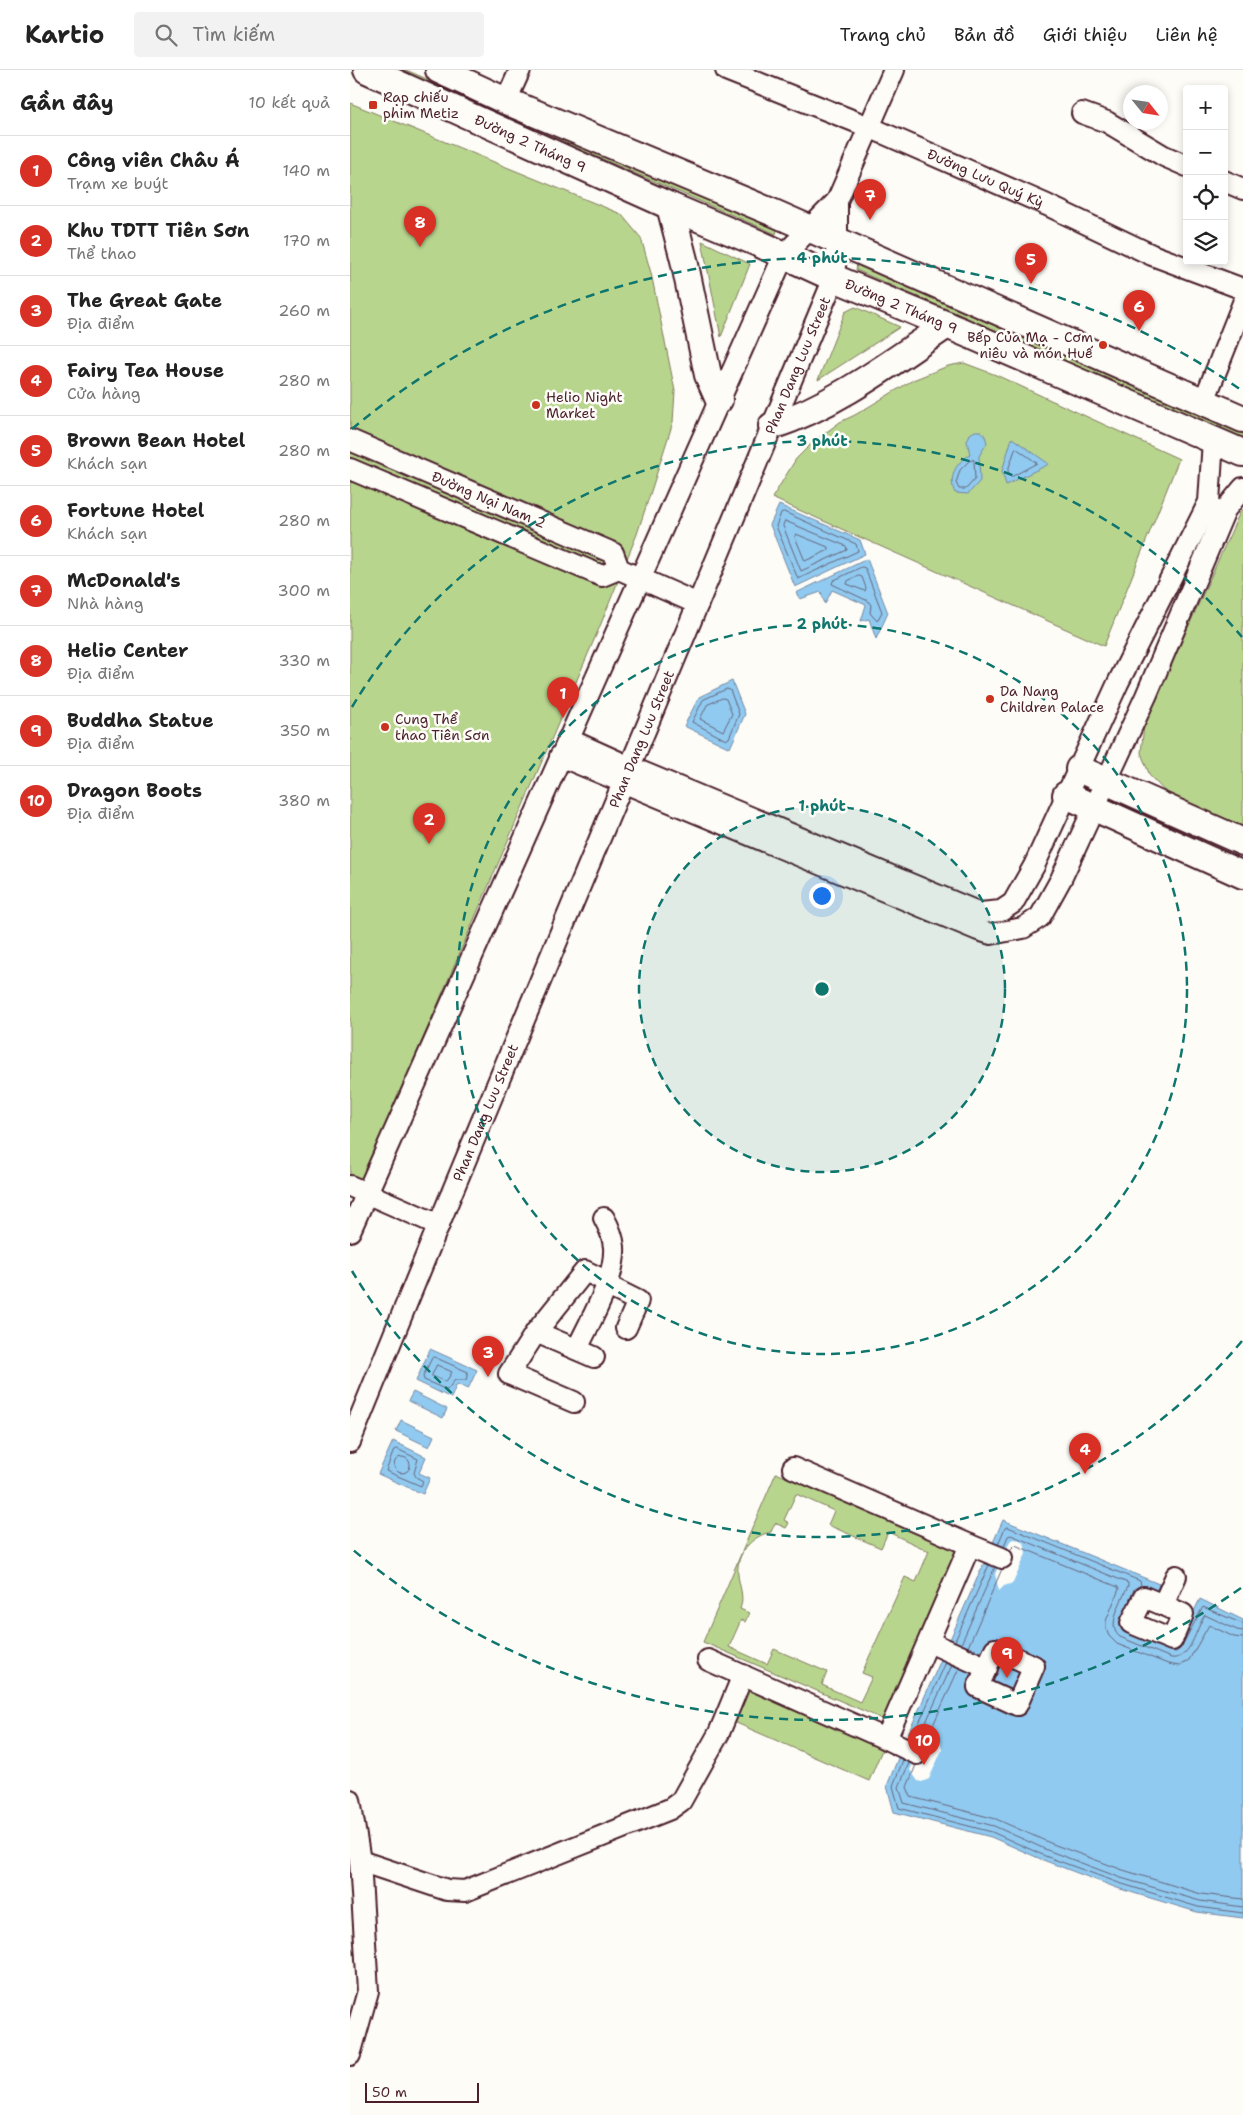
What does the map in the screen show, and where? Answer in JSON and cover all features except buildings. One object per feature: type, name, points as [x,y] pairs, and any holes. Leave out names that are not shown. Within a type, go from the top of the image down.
[{"type":"main road","name":"Đường 2 Tháng 9","points":[[367,70],[834,278],[1243,454]]},
{"type":"main road","points":[[439,70],[506,101],[838,241],[1243,419]]},
{"type":"main road","points":[[670,206],[684,260],[708,375],[719,400]]},
{"type":"main road","points":[[772,426],[801,417],[872,376],[947,325]]},
{"type":"main road","points":[[1079,769],[1243,842]]},
{"type":"main road","points":[[1066,795],[1243,875]]},
{"type":"street","points":[[506,101],[520,70]]},
{"type":"street","name":"Đường Lưu Quý Kỳ","points":[[726,70],[869,127],[1152,255],[1243,289]]},
{"type":"street","points":[[350,1231],[358,1189],[564,747],[784,255],[837,201],[894,70]]},
{"type":"street","points":[[1082,113],[1107,122],[1164,156],[1183,164]]},
{"type":"street","points":[[1228,183],[1243,189]]},
{"type":"street","name":"Phan Dang Luu Street","points":[[350,1442],[834,278],[838,241],[837,201]]},
{"type":"street","points":[[1204,401],[1243,304]]},
{"type":"street","name":"Đường Nại Nam 2","points":[[350,440],[613,553],[620,569],[698,604]]},
{"type":"street","points":[[627,774],[980,913],[1001,911],[1013,903],[1034,866],[1118,683],[1208,502],[1213,440]]},
{"type":"street","name":"Đường Nại Nam 2","points":[[350,469],[602,576],[620,569]]},
{"type":"street","points":[[564,747],[978,930],[991,934],[1024,928],[1040,917],[1061,879],[1146,696],[1225,510],[1243,488]]},
{"type":"street","points":[[358,1189],[439,1225]]},
{"type":"street","points":[[536,1332],[585,1353],[614,1258],[614,1246],[604,1218]]},
{"type":"street","points":[[574,1402],[509,1374],[536,1332],[585,1271],[638,1301],[626,1328]]},
{"type":"street","points":[[793,1468],[1002,1558]]},
{"type":"street","points":[[886,1740],[970,1545]]},
{"type":"street","points":[[1163,1605],[1176,1576]]},
{"type":"street","points":[[929,1642],[987,1668]]},
{"type":"street","points":[[708,1660],[917,1754]]},
{"type":"street","points":[[360,1860],[447,1890],[465,1891],[670,1809],[680,1801],[718,1733],[743,1675]]},
{"type":"street","points":[[350,1800],[360,1860],[368,1991],[350,2055]]},
{"type":"green space","points":[[396,70],[406,70],[777,230],[776,234]]},
{"type":"green space","points":[[350,103],[621,214],[641,238],[651,273],[675,391],[673,422],[637,534],[600,626],[361,1183],[350,1178]]},
{"type":"green space","points":[[702,241],[750,264],[721,337]]},
{"type":"green space","points":[[857,264],[1243,433],[1243,438],[856,270]]},
{"type":"green space","points":[[855,307],[900,327],[818,380],[845,312]]},
{"type":"green space","points":[[964,363],[996,375],[1179,459],[1104,646],[772,498],[796,459],[813,442],[840,422],[913,380],[948,366]]},
{"type":"green space","points":[[1243,509],[1243,830],[1173,800],[1150,776],[1141,753],[1144,725]]},
{"type":"green space","points":[[776,1473],[958,1551],[885,1720],[703,1642]],"holes":[[[796,1494],[834,1511],[828,1525],[881,1548],[888,1532],[929,1551],[916,1582],[905,1577],[862,1673],[872,1677],[860,1702],[822,1685],[827,1672],[774,1649],[767,1664],[729,1647],[741,1620],[745,1622],[749,1613],[740,1609],[742,1598],[738,1566],[745,1549],[759,1536],[771,1532],[775,1523],[786,1528],[789,1523],[784,1520]]]},
{"type":"green space","points":[[740,1681],[884,1745],[869,1781],[725,1718]]},
{"type":"water","points":[[975,431],[981,431],[987,443],[979,456],[980,481],[968,494],[955,493],[952,482],[954,471],[960,462],[970,455],[967,441],[970,434]]},
{"type":"water","points":[[1012,438],[1049,464],[1006,485],[1002,471]]},
{"type":"water","points":[[779,505],[860,540],[865,554],[795,587],[770,525]]},
{"type":"water","points":[[867,559],[888,613],[876,639],[869,619],[861,621],[866,605],[832,590],[825,604],[821,592],[800,599],[796,593]]},
{"type":"water","points":[[732,681],[745,714],[730,748],[684,726],[699,697]]},
{"type":"water","points":[[430,1349],[477,1370],[468,1389],[457,1384],[451,1398],[416,1381]]},
{"type":"water","points":[[413,1392],[447,1409],[443,1418],[408,1401]]},
{"type":"water","points":[[401,1420],[434,1436],[429,1447],[396,1431]]},
{"type":"water","points":[[393,1441],[426,1457],[419,1473],[430,1478],[423,1494],[378,1474]]},
{"type":"water","points":[[1003,1520],[1159,1584],[1155,1597],[1124,1626],[1176,1647],[1200,1599],[1243,1620],[1243,1918],[1197,1912],[1117,1888],[1043,1860],[991,1837],[894,1812],[887,1786],[904,1743]]},
{"type":"pier","points":[[1014,1539],[1020,1540],[1025,1545],[1026,1554],[1013,1583],[1004,1586],[999,1591],[995,1574],[1010,1541]]},
{"type":"pier","points":[[938,1730],[942,1750],[929,1779],[922,1782],[918,1781],[910,1770],[923,1741]]},
{"type":"place","name":"Rạp chiếu phim Metiz","points":[[373,105]]},
{"type":"place","name":"McDonald's","points":[[870,220]]},
{"type":"place","name":"Helio Center","points":[[420,247]]},
{"type":"place","name":"Brown Bean Hotel","points":[[1031,284]]},
{"type":"place","name":"Fortune Hotel","points":[[1139,331]]},
{"type":"place","name":"Bếp Của Mạ - Cơm niêu và món Huế","points":[[1103,345]]},
{"type":"place","name":"Helio Night Market","points":[[536,405]]},
{"type":"place","name":"Da Nang Children Palace","points":[[990,699]]},
{"type":"place","name":"Công viên Châu Á","points":[[563,718]]},
{"type":"place","name":"Cung Thể thao Tiên Sơn","points":[[385,727]]},
{"type":"place","name":"Khu TDTT Tiên Sơn","points":[[429,844]]},
{"type":"place","name":"The Great Gate","points":[[488,1377]]},
{"type":"place","name":"Fairy Tea House","points":[[1085,1474]]},
{"type":"place","name":"Buddha Statue","points":[[1007,1678]]},
{"type":"place","name":"Dragon Boots","points":[[924,1765]]}]
